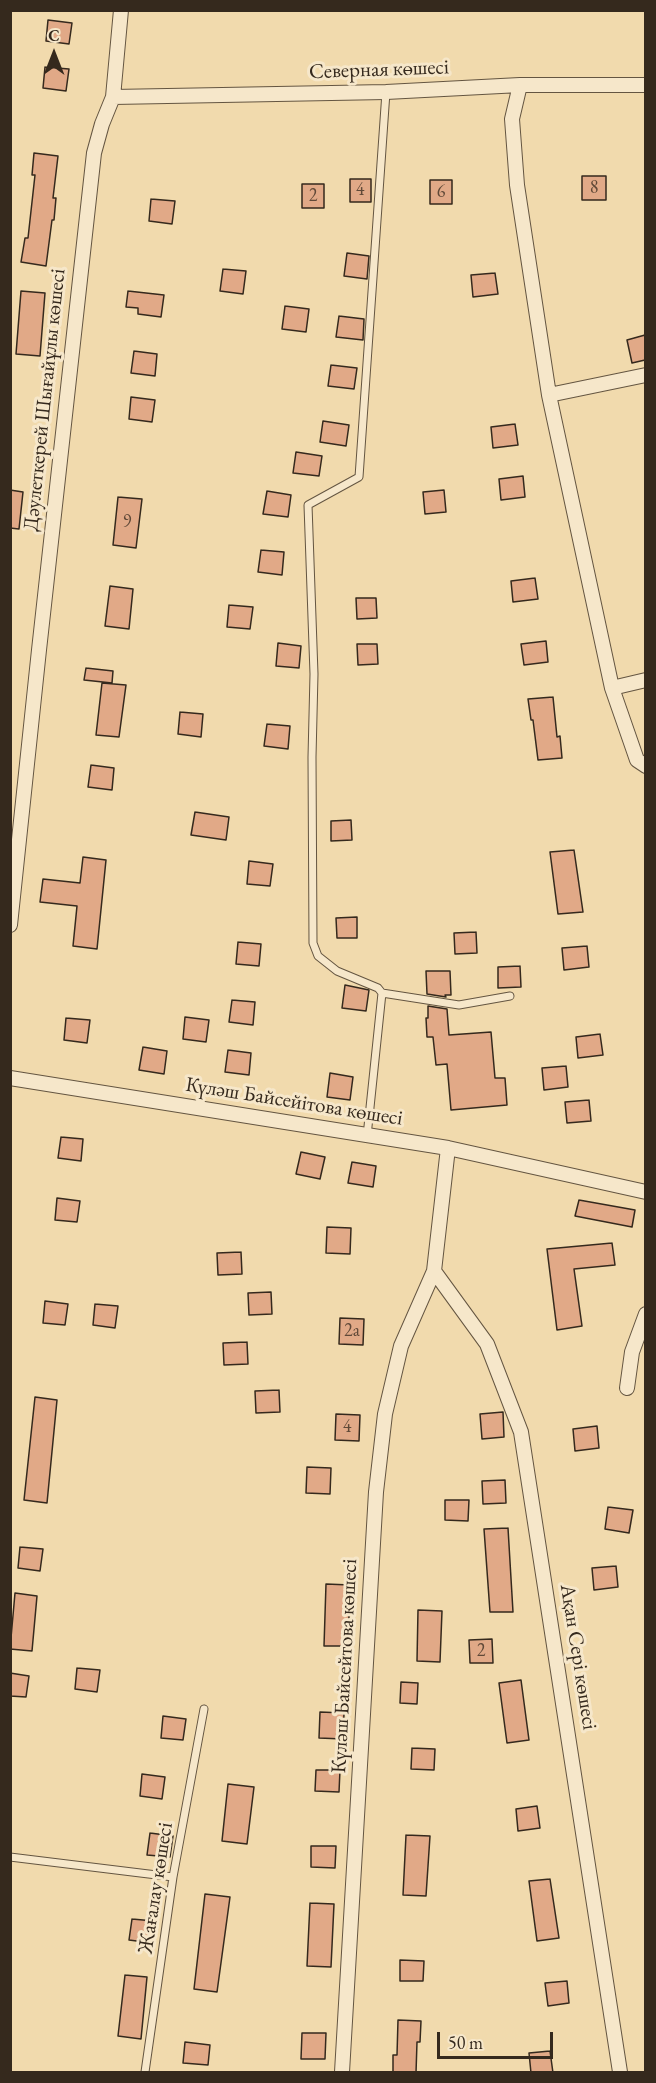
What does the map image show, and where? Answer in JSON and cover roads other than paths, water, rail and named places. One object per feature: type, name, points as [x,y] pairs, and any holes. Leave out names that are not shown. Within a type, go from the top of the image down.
[{"type":"street","name":"Дәулеткерей Шығайұлы көшесі","points":[[10,925],[94,153],[113,97],[121,10]]},
{"type":"street","name":"Северная көшесі","points":[[113,97],[386,92],[519,85],[645,85]]},
{"type":"street","points":[[519,85],[512,118],[517,185],[549,395],[612,688],[641,763]]},
{"type":"street","points":[[549,395],[645,375]]},
{"type":"street","points":[[612,688],[645,680]]},
{"type":"street","name":"Күләш Байсейітова көшесі","points":[[10,1078],[448,1148],[645,1192]]},
{"type":"street","points":[[434,1271],[448,1148]]},
{"type":"street","name":"Күләш Байсейтова көшесі","points":[[342,2073],[376,1492],[385,1414],[401,1346],[434,1271]]},
{"type":"street","name":"Ақан Сері көшесі","points":[[434,1271],[487,1344],[521,1432],[620,2073]]},
{"type":"street","points":[[627,1388],[632,1352],[645,1314]]},
{"type":"lane","points":[[386,92],[359,477],[308,505],[314,674],[313,943],[318,956],[337,971],[378,988],[382,993],[459,1005],[510,996]]},
{"type":"lane","points":[[367,1136],[382,993]]},
{"type":"lane","name":"Жағалау көшесі","points":[[146,2073],[172,1877],[204,1709]]},
{"type":"lane","points":[[10,1857],[172,1877]]}]
